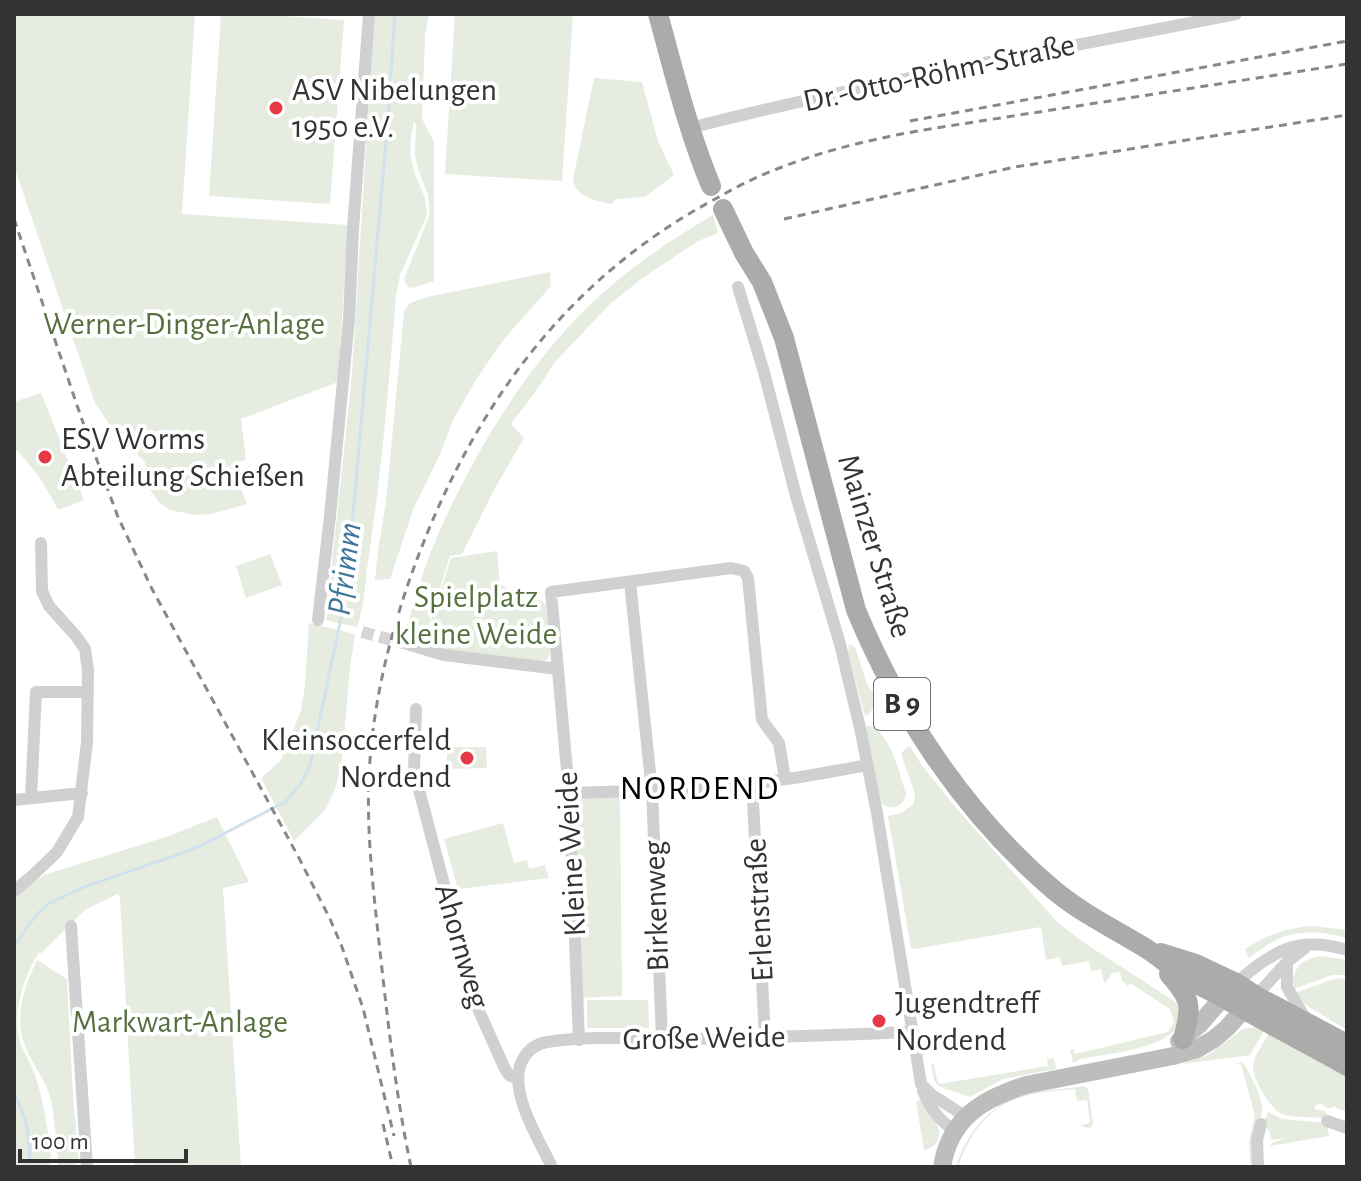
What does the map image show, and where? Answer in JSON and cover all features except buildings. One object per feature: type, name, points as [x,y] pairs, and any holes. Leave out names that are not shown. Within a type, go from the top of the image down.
[{"type":"main road","points":[[658,14],[672,72],[711,186]]},
{"type":"main road","name":"Mainzer Straße","points":[[723,209],[762,282],[784,338],[856,610],[903,707],[964,797],[1028,866],[1074,905],[1187,978],[1229,990],[1347,1066]]},
{"type":"main road","points":[[1148,950],[1187,997],[1189,1016],[1183,1039]]},
{"type":"main road","points":[[1139,1061],[1183,1039],[1229,990]]},
{"type":"main road","points":[[942,1167],[960,1124],[975,1107],[1015,1088],[1186,1053],[1221,1034],[1250,1003]]},
{"type":"main road","name":"Mainzer Straße","points":[[1250,1003],[1309,1024],[1347,1044]]},
{"type":"street","points":[[318,620],[349,319],[369,14]]},
{"type":"street","name":"Dr.-Otto-Röhm-Straße","points":[[690,128],[885,83],[1236,14]]},
{"type":"street","name":"Mainzer Straße","points":[[738,287],[840,644],[860,728],[877,813],[921,1084],[960,1124]]},
{"type":"street","points":[[14,891],[57,852],[78,817],[87,742],[88,670],[85,649],[49,606],[42,591],[41,543]]},
{"type":"street","points":[[630,582],[731,568],[744,571],[748,578],[762,720],[779,743],[785,779]]},
{"type":"street","name":"Kleine Weide","points":[[579,1040],[569,793],[551,592],[630,582]]},
{"type":"street","name":"Birkenweg","points":[[630,582],[652,791],[662,1039]]},
{"type":"street","points":[[410,645],[444,655],[558,669]]},
{"type":"street","points":[[31,798],[36,692],[88,692]]},
{"type":"street","name":"Ahornweg","points":[[416,709],[414,771],[468,978],[486,1030],[505,1069],[518,1079],[523,1104],[552,1167]]},
{"type":"street","points":[[569,793],[652,791],[785,779],[867,765]]},
{"type":"street","name":"Erlenstraße","points":[[752,782],[765,1038]]},
{"type":"street","points":[[14,800],[82,793]]},
{"type":"street","points":[[71,926],[87,1167]]},
{"type":"street","points":[[1229,990],[1259,963],[1278,951],[1310,946],[1347,950]]},
{"type":"street","points":[[1250,1003],[1294,955],[1310,946]]},
{"type":"street","points":[[1287,962],[1287,987],[1309,1024]]},
{"type":"street","name":"Große Weide","points":[[518,1079],[523,1058],[532,1048],[546,1042],[912,1032]]},
{"type":"street","points":[[1327,1121],[1347,1128]]},
{"type":"street","points":[[1258,1167],[1257,1140],[1261,1124]]},
{"type":"green space","name":"Werner-Dinger-Anlage","points":[[14,14],[195,14],[182,214],[348,225],[338,382],[241,419],[246,460],[231,464],[247,504],[211,514],[195,515],[170,510],[150,490],[145,462],[111,427],[95,403],[14,166]]},
{"type":"green space","name":"ASV Nibelungen 1950 e.V.","points":[[221,14],[344,20],[330,204],[209,196]]},
{"type":"green space","points":[[374,14],[429,14],[425,36],[422,119],[434,142],[434,281],[413,288],[408,287],[404,279],[430,214],[428,195],[415,156],[414,121],[411,158],[425,198],[427,215],[400,275],[396,296],[378,490],[357,627],[326,620],[352,374]]},
{"type":"green space","points":[[455,14],[573,14],[562,181],[445,174]]},
{"type":"green space","points":[[594,78],[642,82],[658,141],[674,175],[645,197],[616,199],[612,204],[587,197],[575,185],[573,179]]},
{"type":"green space","points":[[713,215],[718,233],[698,241],[641,279],[610,304],[554,363],[511,424],[524,438],[462,554],[450,556],[423,642],[404,636],[428,560],[446,517],[499,419],[542,358],[619,279]]},
{"type":"green space","points":[[550,272],[551,286],[505,338],[453,420],[413,510],[390,579],[375,580],[386,502],[404,312],[410,303],[427,297]]},
{"type":"green space","name":"ESV Worms Abteilung Schießen","points":[[41,393],[84,500],[58,510],[39,477],[14,448],[14,402]]},
{"type":"green space","name":"Spielplatz kleine Weide","points":[[497,551],[500,584],[511,590],[512,601],[540,600],[546,605],[550,655],[544,662],[441,651],[423,645],[451,558]]},
{"type":"green space","points":[[270,554],[282,585],[246,598],[236,566]]},
{"type":"green space","points":[[309,623],[355,634],[336,787],[325,810],[294,841],[261,778],[281,760],[301,711]]},
{"type":"green space","points":[[849,644],[855,647],[867,684],[877,700],[865,716],[848,652]]},
{"type":"green space","points":[[869,725],[889,745],[900,774],[906,793],[902,802],[895,807],[887,806],[880,800],[865,728]]},
{"type":"green space","points":[[910,746],[956,808],[1058,923],[1177,1003],[1181,1020],[1174,1031],[1151,1044],[1073,1063],[1070,1050],[1074,1049],[1075,1054],[1168,1032],[1174,1022],[1170,1009],[1130,983],[1128,986],[1122,981],[1120,972],[1112,973],[1104,983],[1101,969],[1091,971],[1089,961],[1062,966],[1060,957],[1046,960],[1041,927],[911,948],[888,816],[901,813],[914,804],[915,794],[901,754]]},
{"type":"green space","name":"Kleinsoccerfeld Nordend","points":[[447,747],[486,747],[487,768],[447,769]]},
{"type":"green space","points":[[571,795],[620,795],[622,996],[577,998]]},
{"type":"green space","name":"Markwart-Anlage","points":[[217,817],[249,882],[223,888],[241,1167],[135,1167],[118,894],[86,909],[39,952],[23,985],[17,1022],[19,1035],[41,1096],[51,1167],[14,1167],[14,898],[44,875],[169,836]]},
{"type":"green space","points":[[503,823],[514,863],[527,860],[529,869],[545,865],[549,878],[458,889],[444,839]]},
{"type":"green space","points":[[1312,926],[1347,930],[1347,938],[1307,932],[1272,942],[1249,958],[1245,949],[1277,933]]},
{"type":"green space","points":[[1322,956],[1347,960],[1347,975],[1332,975],[1294,989],[1294,976],[1299,966],[1309,959]]},
{"type":"green space","points":[[37,960],[67,979],[79,1163],[69,1167],[59,1167],[49,1093],[21,1033],[22,1001]]},
{"type":"green space","points":[[1340,978],[1347,979],[1347,1030],[1306,1005],[1295,993]]},
{"type":"green space","points":[[587,1000],[648,1000],[649,1028],[587,1028]]},
{"type":"green space","points":[[1243,1029],[1265,1029],[1250,1055],[1182,1064],[1208,1055]]},
{"type":"green space","points":[[1270,1031],[1347,1071],[1347,1111],[1322,1104],[1315,1105],[1315,1109],[1324,1111],[1326,1118],[1298,1117],[1282,1114],[1272,1106],[1253,1071],[1258,1053]]},
{"type":"green space","points":[[1054,1058],[1056,1069],[1003,1079],[970,1097],[938,1086],[931,1064],[934,1064],[939,1084],[1048,1066],[1047,1059]]},
{"type":"green space","points":[[1241,1062],[1253,1081],[1262,1106],[1259,1122],[1253,1129],[1254,1167],[1251,1167],[1249,1141],[1255,1116],[1241,1064],[1236,1064]]},
{"type":"green space","points":[[1084,1086],[1088,1089],[1091,1128],[1082,1125],[1090,1123],[1087,1100],[1077,1101],[1075,1089],[1026,1096],[988,1116],[973,1135],[956,1167],[966,1142],[974,1131],[982,1121],[992,1112],[1003,1104],[1027,1094]]},
{"type":"green space","points":[[920,1100],[935,1120],[939,1134],[933,1146],[924,1150],[916,1102]]},
{"type":"green space","points":[[1268,1112],[1282,1119],[1327,1123],[1329,1136],[1270,1146],[1287,1138],[1272,1140],[1263,1124]]},
{"type":"waterway","name":"Pfrimm","points":[[14,946],[36,915],[48,904],[81,888],[204,844],[285,802],[300,785],[310,766],[346,594],[395,14]]},
{"type":"waterway","name":"Pfrimm","points":[[14,1093],[27,1128],[29,1167]]},
{"type":"tunnel","points":[[362,632],[410,645]]},
{"type":"railway","points":[[910,121],[1347,41]]},
{"type":"railway","points":[[411,1167],[393,1060],[370,856],[368,808],[373,730],[391,639],[431,524],[482,424],[545,336],[582,296],[623,260],[668,227],[746,182],[813,156],[923,130],[1347,64]]},
{"type":"railway","points":[[784,219],[1015,167],[1347,115]]},
{"type":"railway","points":[[14,219],[118,517],[152,589],[299,858],[342,947],[363,1008],[394,1136]]},
{"type":"railway","points":[[383,1124],[393,1167]]},
{"type":"place","name":"ASV Nibelungen 1950 e.V.","points":[[276,108]]},
{"type":"place","name":"ESV Worms Abteilung Schießen","points":[[45,457]]},
{"type":"place","name":"Kleinsoccerfeld Nordend","points":[[467,758]]},
{"type":"place","name":"Jugendtreff Nordend","points":[[879,1021]]},
{"type":"district","name":"NORDEND","points":[[700,789]]}]
